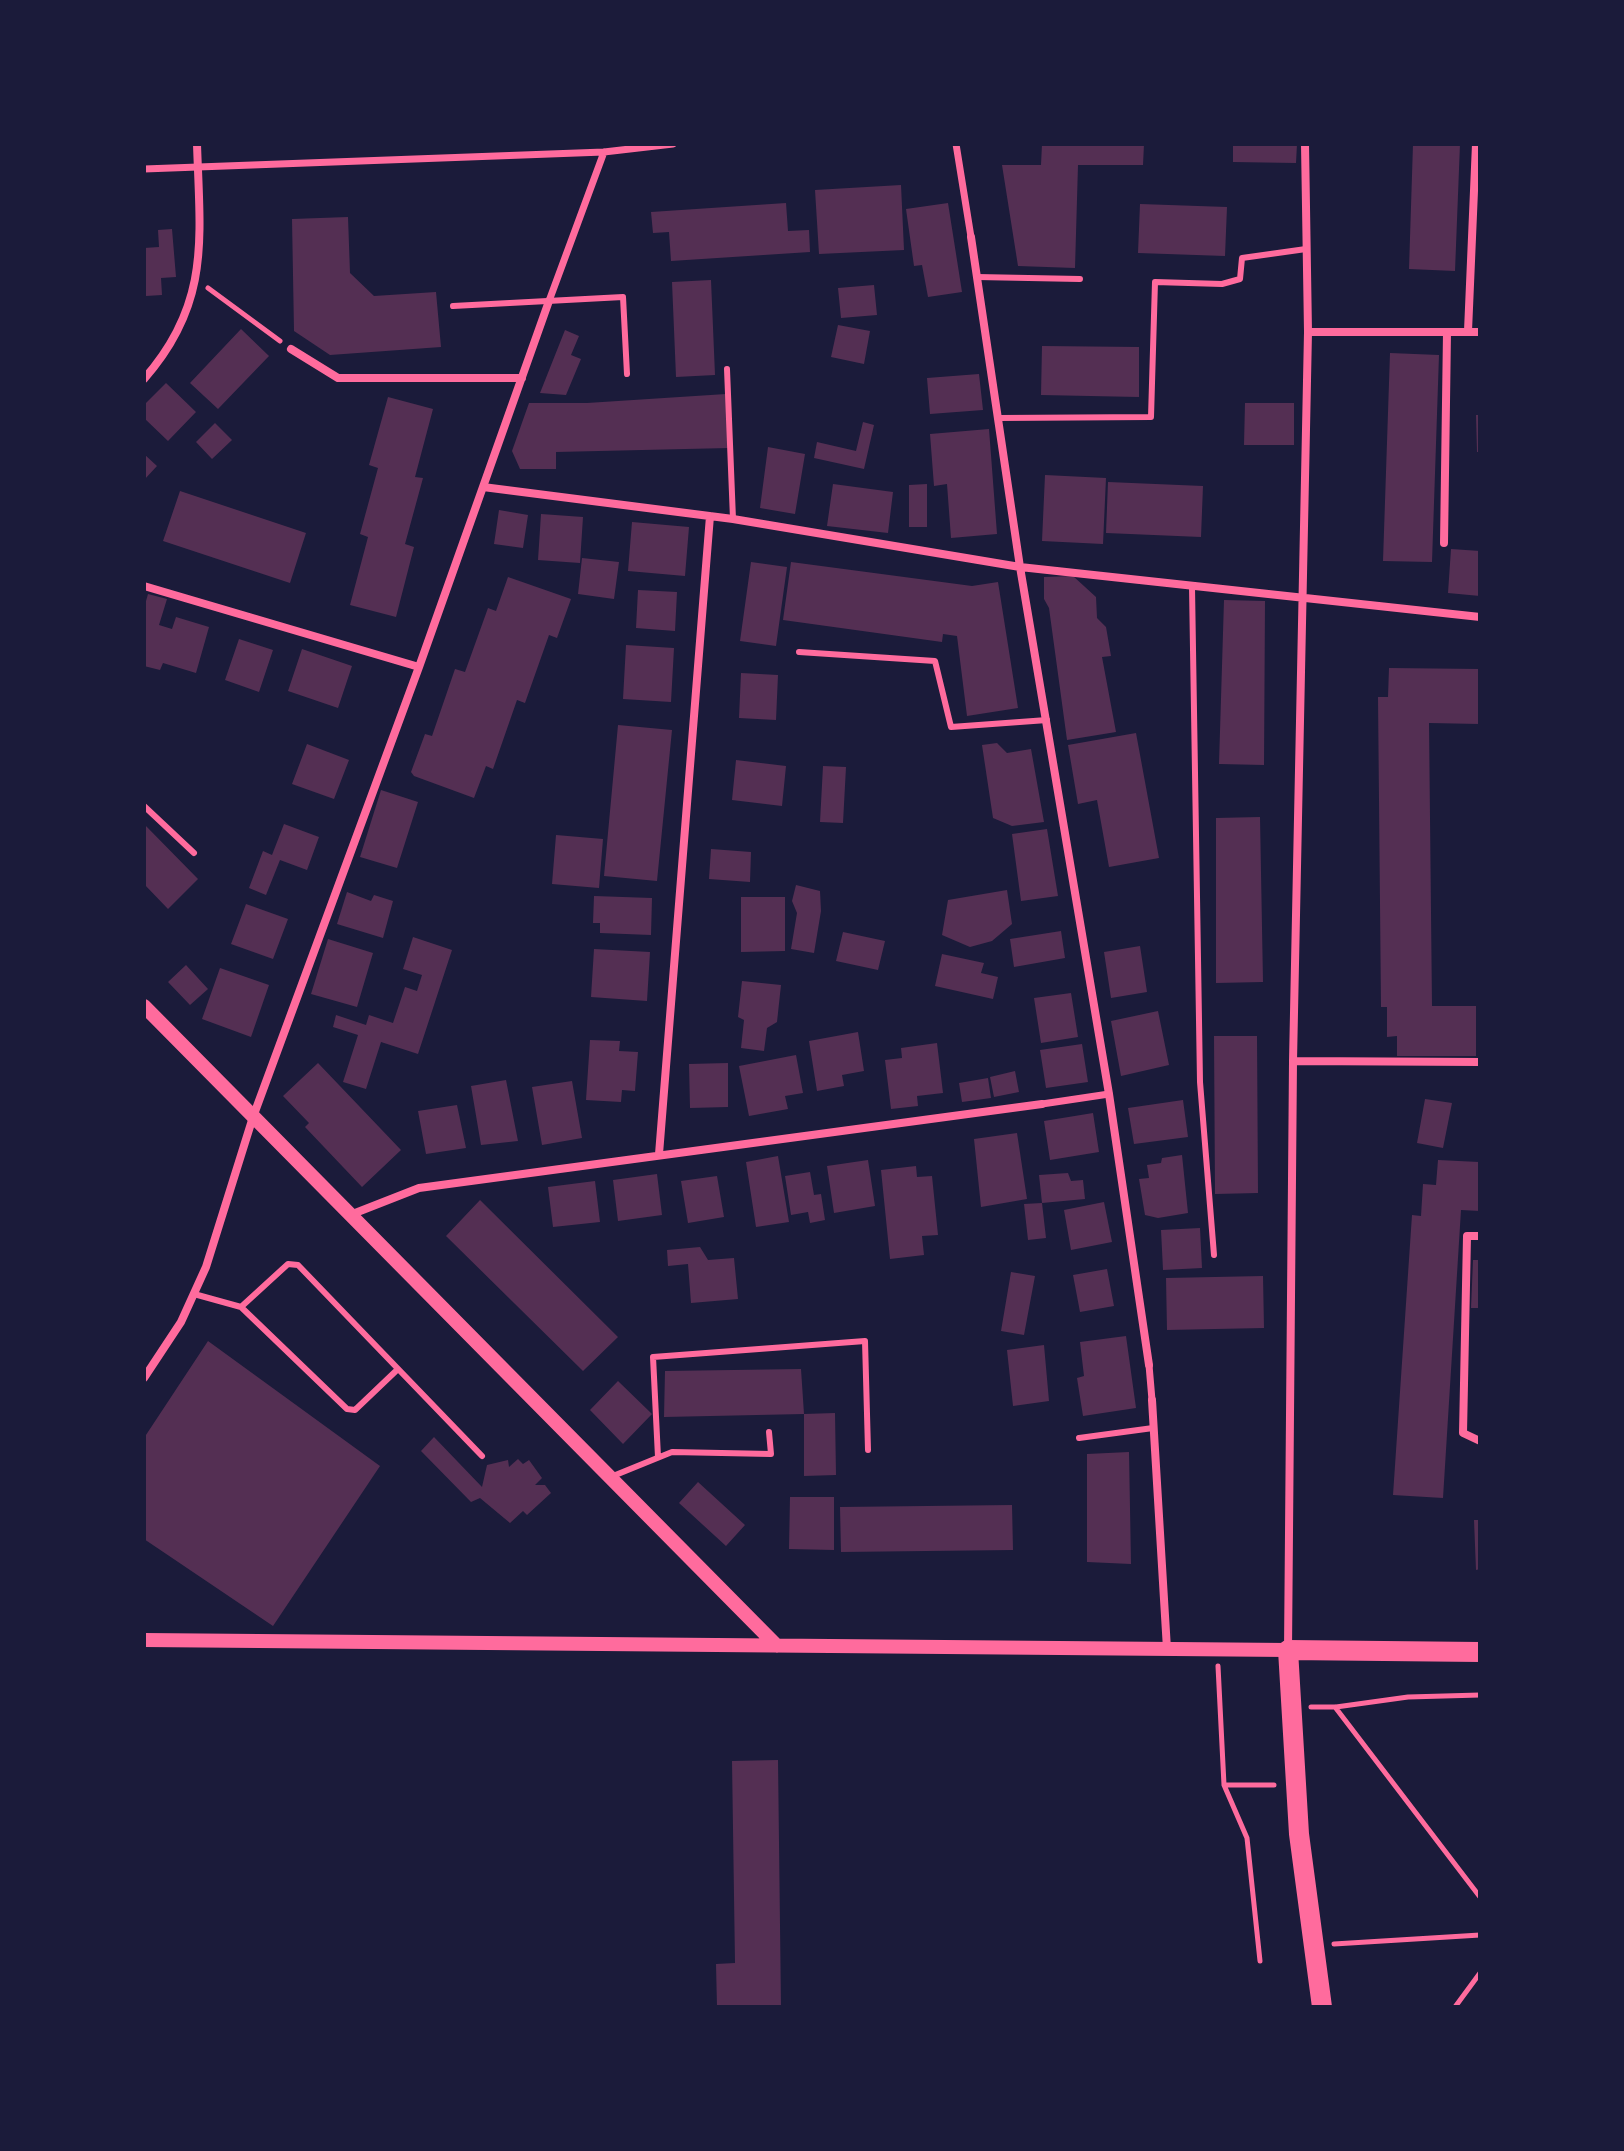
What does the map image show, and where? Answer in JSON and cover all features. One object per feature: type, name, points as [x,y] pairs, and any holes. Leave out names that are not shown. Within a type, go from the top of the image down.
[{"type":"main road","points":[[1322,2007],[1299,1834],[1289,1707],[1288,1650],[1480,1652]]},
{"type":"street","points":[[144,379],[173,340],[189,310],[197,280],[200,248],[197,144]]},
{"type":"street","points":[[144,169],[604,152],[673,144]]},
{"type":"street","points":[[956,144],[1020,567],[1109,1094],[1149,1365],[1167,1649]]},
{"type":"street","points":[[144,1640],[1288,1650],[1293,1061],[1308,332],[1305,144]]},
{"type":"street","points":[[1468,331],[1476,144]]},
{"type":"street","points":[[144,1378],[181,1322],[217,1235],[253,1117],[604,152]]},
{"type":"street","points":[[1308,332],[1480,332]]},
{"type":"street","points":[[1444,543],[1447,332]]},
{"type":"street","points":[[291,349],[338,378],[522,378]]},
{"type":"street","points":[[483,487],[733,519],[1020,567],[1480,617]]},
{"type":"street","points":[[659,1154],[710,516]]},
{"type":"street","points":[[144,586],[419,667]]},
{"type":"street","points":[[144,1006],[777,1646]]},
{"type":"street","points":[[1293,1061],[1480,1062]]},
{"type":"street","points":[[350,1215],[419,1188],[1109,1094]]},
{"type":"street","points":[[1480,1236],[1467,1236],[1463,1433],[1480,1441]]},
{"type":"lane","points":[[999,418],[1151,417],[1155,282],[1222,284],[1240,279],[1242,258],[1306,249]]},
{"type":"lane","points":[[977,277],[1080,279]]},
{"type":"lane","points":[[453,306],[623,297],[627,374]]},
{"type":"lane","points":[[727,369],[733,519]]},
{"type":"lane","points":[[1192,587],[1200,1082],[1214,1255]]},
{"type":"lane","points":[[799,652],[935,661],[951,727],[1047,720]]},
{"type":"lane","points":[[144,806],[194,853]]},
{"type":"lane","points":[[241,1307],[288,1264],[298,1265],[482,1456]]},
{"type":"lane","points":[[194,1294],[241,1307],[347,1409],[355,1410],[398,1369]]},
{"type":"lane","points":[[658,1457],[653,1357],[865,1341],[868,1450]]},
{"type":"lane","points":[[1079,1438],[1153,1428]]},
{"type":"lane","points":[[609,1477],[672,1452],[771,1454],[769,1432]]},
{"type":"path","points":[[197,280],[291,349]]},
{"type":"path","points":[[1217,1650],[1224,1785],[1247,1838],[1260,1961]]},
{"type":"path","points":[[1289,1707],[1335,1707],[1408,1697],[1480,1695]]},
{"type":"path","points":[[1335,1707],[1480,1897]]},
{"type":"path","points":[[1224,1785],[1295,1785]]},
{"type":"path","points":[[1313,1945],[1480,1935]]},
{"type":"path","points":[[1455,2007],[1480,1973]]},
{"type":"building","points":[[1042,144],[1144,144],[1143,165],[1078,165],[1075,268],[1018,266],[1002,165],[1041,165]]},
{"type":"building","points":[[1233,144],[1297,144],[1296,163],[1233,162]]},
{"type":"building","points":[[1413,144],[1460,144],[1455,271],[1409,269]]},
{"type":"building","points":[[901,185],[904,250],[819,254],[815,190]]},
{"type":"building","points":[[786,203],[788,231],[809,230],[810,252],[671,261],[669,232],[653,233],[651,212]]},
{"type":"building","points":[[948,203],[962,292],[928,297],[922,265],[914,266],[906,209]]},
{"type":"building","points":[[1140,204],[1227,207],[1225,256],[1138,253]]},
{"type":"building","points":[[348,217],[350,273],[374,296],[436,292],[441,347],[330,355],[294,331],[292,219]]},
{"type":"building","points":[[172,229],[176,277],[161,278],[162,295],[146,296],[144,248],[159,247],[158,230]]},
{"type":"building","points":[[711,280],[715,375],[676,377],[672,282]]},
{"type":"building","points":[[874,285],[877,315],[841,318],[838,288]]},
{"type":"building","points":[[838,325],[870,331],[864,364],[831,357]]},
{"type":"building","points":[[241,329],[269,356],[218,409],[190,383]]},
{"type":"building","points":[[565,330],[579,336],[571,355],[581,359],[566,395],[540,393]]},
{"type":"building","points":[[1042,346],[1139,347],[1139,397],[1041,395]]},
{"type":"building","points":[[1390,353],[1439,355],[1432,562],[1383,561]]},
{"type":"building","points":[[979,374],[983,410],[930,414],[927,378]]},
{"type":"building","points":[[166,383],[196,412],[168,441],[144,418],[144,405]]},
{"type":"building","points":[[726,394],[729,448],[556,452],[556,469],[520,469],[512,451],[529,403],[587,403]]},
{"type":"building","points":[[388,397],[433,409],[415,477],[423,478],[405,544],[414,547],[396,617],[350,605],[368,537],[360,534],[378,468],[369,465]]},
{"type":"building","points":[[1245,403],[1294,403],[1294,445],[1244,445]]},
{"type":"building","points":[[1476,415],[1480,415],[1480,452],[1477,452]]},
{"type":"building","points":[[863,422],[874,425],[864,469],[814,458],[817,442],[856,451]]},
{"type":"building","points":[[215,423],[232,440],[212,459],[196,442]]},
{"type":"building","points":[[989,429],[997,534],[951,538],[947,484],[934,486],[930,434]]},
{"type":"building","points":[[768,447],[805,454],[795,514],[760,508]]},
{"type":"building","points":[[144,454],[157,466],[144,480]]},
{"type":"building","points":[[1045,475],[1106,478],[1103,544],[1042,541]]},
{"type":"building","points":[[1108,482],[1203,486],[1201,537],[1106,533]]},
{"type":"building","points":[[833,484],[893,492],[888,533],[827,526]]},
{"type":"building","points":[[927,484],[927,527],[909,527],[909,485]]},
{"type":"building","points":[[180,491],[306,533],[290,583],[163,541]]},
{"type":"building","points":[[499,510],[528,515],[523,548],[494,544]]},
{"type":"building","points":[[541,514],[583,517],[580,563],[538,560]]},
{"type":"building","points":[[632,522],[689,527],[685,576],[628,571]]},
{"type":"building","points":[[1451,549],[1480,551],[1480,596],[1448,593]]},
{"type":"building","points":[[582,558],[619,562],[614,599],[578,594]]},
{"type":"building","points":[[751,562],[787,567],[776,646],[740,641]]},
{"type":"building","points":[[791,562],[972,586],[998,582],[1018,708],[967,716],[957,636],[943,634],[942,642],[783,620]]},
{"type":"building","points":[[1073,576],[1096,597],[1097,618],[1106,627],[1111,656],[1102,657],[1116,732],[1067,740],[1049,608],[1044,599],[1044,577]]},
{"type":"building","points":[[508,577],[571,599],[557,638],[549,635],[525,703],[517,700],[493,769],[486,766],[474,798],[414,776],[411,772],[425,734],[432,736],[455,669],[465,672],[488,608],[496,611]]},
{"type":"building","points":[[638,590],[677,592],[675,631],[636,628]]},
{"type":"building","points":[[148,594],[167,599],[159,625],[172,629],[176,617],[209,627],[196,673],[163,663],[160,670],[144,666],[144,608]]},
{"type":"building","points":[[1224,600],[1265,601],[1264,765],[1219,764]]},
{"type":"building","points":[[239,639],[273,650],[259,692],[225,680]]},
{"type":"building","points":[[626,645],[674,648],[671,702],[623,699]]},
{"type":"building","points":[[302,649],[352,666],[338,708],[288,691]]},
{"type":"building","points":[[1389,668],[1480,669],[1480,724],[1429,723],[1432,1006],[1476,1006],[1476,1056],[1397,1056],[1397,1036],[1387,1037],[1387,1007],[1381,1007],[1378,697],[1388,697]]},
{"type":"building","points":[[741,673],[778,675],[776,720],[739,718]]},
{"type":"building","points":[[618,725],[672,730],[657,881],[604,876]]},
{"type":"building","points":[[1136,733],[1159,858],[1109,867],[1097,800],[1078,804],[1068,745]]},
{"type":"building","points":[[997,743],[1007,753],[1031,749],[1044,822],[1012,826],[993,818],[982,745]]},
{"type":"building","points":[[307,744],[349,760],[334,799],[292,784]]},
{"type":"building","points":[[736,760],[786,766],[782,806],[732,800]]},
{"type":"building","points":[[823,766],[846,767],[843,823],[820,822]]},
{"type":"building","points":[[381,790],[418,802],[397,868],[360,857]]},
{"type":"building","points":[[1260,817],[1263,982],[1216,983],[1216,818]]},
{"type":"building","points":[[144,824],[198,879],[168,909],[144,884]]},
{"type":"building","points":[[284,824],[319,837],[307,870],[280,860],[266,895],[249,888],[263,851],[272,855]]},
{"type":"building","points":[[1047,829],[1058,896],[1021,901],[1012,834]]},
{"type":"building","points":[[556,835],[603,839],[599,888],[552,884]]},
{"type":"building","points":[[711,849],[751,852],[750,882],[709,879]]},
{"type":"building","points":[[796,885],[820,891],[821,911],[814,953],[791,949],[797,913],[792,901]]},
{"type":"building","points":[[1007,890],[1012,924],[992,941],[970,947],[942,935],[948,900]]},
{"type":"building","points":[[347,892],[371,901],[374,895],[393,901],[383,938],[337,924]]},
{"type":"building","points":[[594,896],[652,898],[651,935],[600,933],[600,923],[593,923]]},
{"type":"building","points":[[741,897],[785,897],[785,951],[741,952]]},
{"type":"building","points":[[246,904],[288,919],[273,959],[231,944]]},
{"type":"building","points":[[1061,931],[1065,958],[1014,967],[1010,939]]},
{"type":"building","points":[[843,932],[885,941],[878,970],[836,961]]},
{"type":"building","points":[[413,937],[452,950],[418,1054],[381,1042],[366,1089],[343,1082],[358,1035],[333,1027],[336,1015],[366,1025],[369,1015],[393,1023],[405,987],[417,991],[422,975],[403,969]]},
{"type":"building","points":[[328,939],[373,953],[357,1007],[311,994]]},
{"type":"building","points":[[1140,946],[1147,992],[1111,998],[1104,952]]},
{"type":"building","points":[[594,949],[650,952],[647,1001],[591,997]]},
{"type":"building","points":[[942,954],[984,963],[981,973],[998,977],[993,999],[935,986]]},
{"type":"building","points":[[186,965],[208,989],[190,1005],[168,982]]},
{"type":"building","points":[[220,968],[269,985],[251,1037],[202,1019]]},
{"type":"building","points":[[742,981],[781,985],[777,1022],[767,1028],[764,1051],[741,1048],[744,1020],[738,1017]]},
{"type":"building","points":[[1071,993],[1078,1037],[1041,1043],[1034,998]]},
{"type":"building","points":[[1158,1011],[1169,1065],[1121,1076],[1111,1021]]},
{"type":"building","points":[[858,1032],[864,1071],[842,1075],[844,1086],[817,1091],[809,1041]]},
{"type":"building","points":[[1214,1036],[1257,1036],[1258,1193],[1215,1194]]},
{"type":"building","points":[[590,1040],[620,1041],[619,1051],[638,1052],[635,1091],[622,1090],[621,1102],[586,1100]]},
{"type":"building","points":[[937,1043],[943,1093],[917,1096],[918,1106],[891,1109],[885,1060],[902,1058],[901,1048]]},
{"type":"building","points":[[1082,1044],[1088,1082],[1046,1088],[1040,1050]]},
{"type":"building","points":[[796,1055],[803,1093],[785,1096],[788,1109],[749,1116],[739,1066]]},
{"type":"building","points":[[318,1063],[401,1150],[362,1187],[305,1127],[309,1123],[283,1096]]},
{"type":"building","points":[[728,1063],[728,1107],[690,1108],[689,1064]]},
{"type":"building","points":[[1015,1071],[1019,1092],[994,1097],[990,1077]]},
{"type":"building","points":[[988,1078],[991,1098],[962,1102],[959,1083]]},
{"type":"building","points":[[506,1080],[518,1141],[481,1145],[471,1086]]},
{"type":"building","points":[[572,1081],[582,1138],[542,1145],[532,1087]]},
{"type":"building","points":[[1425,1099],[1452,1103],[1443,1148],[1417,1143]]},
{"type":"building","points":[[1183,1100],[1188,1137],[1134,1144],[1128,1108]]},
{"type":"building","points":[[457,1105],[466,1148],[426,1154],[418,1111]]},
{"type":"building","points":[[1093,1113],[1099,1152],[1050,1160],[1044,1121]]},
{"type":"building","points":[[1017,1133],[1027,1199],[981,1207],[974,1139]]},
{"type":"building","points":[[1182,1155],[1188,1213],[1158,1218],[1145,1215],[1139,1179],[1149,1178],[1147,1165],[1161,1163],[1162,1158]]},
{"type":"building","points":[[778,1156],[789,1222],[756,1227],[746,1162]]},
{"type":"building","points":[[868,1160],[875,1206],[834,1213],[827,1166]]},
{"type":"building","points":[[1438,1160],[1479,1162],[1480,1171],[1480,1211],[1461,1210],[1443,1498],[1393,1495],[1412,1215],[1421,1216],[1423,1184],[1436,1185]]},
{"type":"building","points":[[916,1166],[917,1177],[932,1176],[938,1235],[922,1236],[924,1255],[890,1259],[881,1170]]},
{"type":"building","points":[[810,1172],[814,1195],[821,1194],[825,1220],[810,1223],[808,1212],[791,1215],[785,1176]]},
{"type":"building","points":[[1068,1173],[1071,1181],[1083,1180],[1085,1199],[1042,1203],[1039,1175]]},
{"type":"building","points":[[657,1174],[662,1215],[618,1221],[613,1180]]},
{"type":"building","points":[[717,1176],[724,1217],[688,1223],[681,1181]]},
{"type":"building","points":[[595,1181],[600,1222],[553,1227],[548,1187]]},
{"type":"building","points":[[480,1200],[618,1337],[583,1371],[446,1236]]},
{"type":"building","points":[[1104,1202],[1112,1242],[1071,1250],[1064,1210]]},
{"type":"building","points":[[1042,1203],[1046,1238],[1028,1240],[1024,1204]]},
{"type":"building","points":[[1200,1228],[1202,1268],[1163,1270],[1161,1230]]},
{"type":"building","points":[[700,1247],[708,1260],[734,1258],[738,1299],[691,1303],[688,1264],[668,1266],[667,1250]]},
{"type":"building","points":[[1473,1260],[1480,1260],[1480,1308],[1471,1308]]},
{"type":"building","points":[[1107,1269],[1114,1306],[1080,1312],[1073,1275]]},
{"type":"building","points":[[1011,1272],[1035,1276],[1024,1335],[1001,1331]]},
{"type":"building","points":[[1263,1276],[1264,1328],[1167,1330],[1166,1278]]},
{"type":"building","points":[[1126,1336],[1136,1408],[1083,1416],[1077,1378],[1084,1376],[1080,1342]]},
{"type":"building","points":[[208,1341],[380,1466],[273,1626],[144,1539],[144,1438]]},
{"type":"building","points":[[1044,1345],[1049,1401],[1013,1406],[1007,1350]]},
{"type":"building","points":[[801,1369],[804,1414],[664,1417],[665,1371]]},
{"type":"building","points":[[618,1381],[652,1414],[623,1444],[590,1410]]},
{"type":"building","points":[[835,1413],[836,1475],[804,1476],[804,1414]]},
{"type":"building","points":[[434,1437],[482,1487],[487,1465],[508,1460],[509,1467],[518,1459],[523,1464],[529,1460],[542,1478],[535,1485],[545,1485],[551,1493],[527,1515],[523,1511],[510,1523],[480,1498],[471,1502],[421,1451]]},
{"type":"building","points":[[1129,1452],[1131,1564],[1087,1562],[1087,1454]]},
{"type":"building","points":[[698,1482],[745,1525],[726,1546],[679,1503]]},
{"type":"building","points":[[790,1497],[834,1497],[834,1550],[789,1549]]},
{"type":"building","points":[[1012,1505],[1013,1550],[841,1552],[840,1507]]},
{"type":"building","points":[[1474,1520],[1480,1520],[1480,1569],[1476,1570]]},
{"type":"building","points":[[778,1760],[781,2007],[717,2007],[716,1964],[735,1963],[732,1761]]}]
